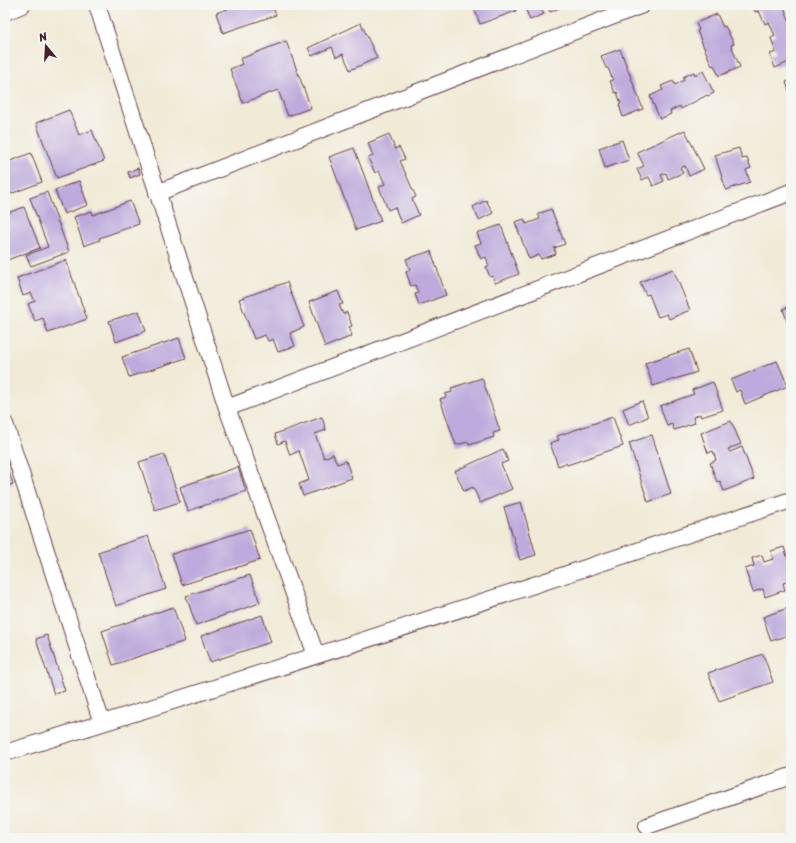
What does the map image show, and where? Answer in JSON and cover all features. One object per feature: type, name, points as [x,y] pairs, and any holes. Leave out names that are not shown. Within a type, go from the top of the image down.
[{"type":"street","points":[[5,12],[22,5]]},
{"type":"street","points":[[97,5],[227,408],[316,655]]},
{"type":"street","points":[[157,193],[642,5]]},
{"type":"street","points":[[227,408],[791,192]]},
{"type":"street","points":[[5,424],[102,723]]},
{"type":"street","points":[[5,753],[610,561],[791,500]]},
{"type":"street","points":[[647,826],[791,776]]},
{"type":"building","points":[[227,5],[272,5],[276,15],[223,33],[216,13],[228,9]]},
{"type":"building","points":[[473,5],[514,5],[516,11],[480,24]]},
{"type":"building","points":[[524,5],[566,5],[550,12],[547,6],[541,9],[544,14],[530,20]]},
{"type":"building","points":[[752,5],[783,5],[791,24],[791,61],[775,68],[770,54],[776,52],[771,38],[775,36],[769,22],[765,24],[759,11],[755,12]]},
{"type":"building","points":[[717,14],[734,44],[731,45],[740,67],[719,76],[714,65],[712,66],[697,31],[699,30],[696,23]]},
{"type":"building","points":[[361,23],[377,58],[350,70],[343,54],[336,57],[332,47],[312,56],[308,48]]},
{"type":"building","points":[[286,41],[311,108],[288,116],[278,90],[243,103],[230,69],[242,64],[240,59]]},
{"type":"building","points":[[620,49],[643,109],[623,117],[617,92],[615,93],[610,81],[613,80],[601,56]]},
{"type":"building","points":[[703,71],[714,93],[708,96],[707,95],[681,109],[680,106],[670,111],[671,114],[660,119],[650,96],[663,90],[661,86],[673,81],[675,85],[684,80],[683,77],[694,72],[695,75]]},
{"type":"building","points":[[791,80],[791,97],[786,82]]},
{"type":"building","points":[[69,110],[79,135],[92,130],[104,161],[57,178],[36,123]]},
{"type":"building","points":[[685,130],[704,169],[689,176],[685,166],[680,168],[683,173],[668,179],[666,173],[661,175],[664,181],[653,186],[649,177],[642,180],[637,169],[644,166],[637,152]]},
{"type":"building","points":[[389,134],[395,149],[399,147],[405,159],[400,161],[416,197],[412,199],[419,215],[401,223],[395,207],[388,210],[379,187],[385,184],[379,171],[375,173],[368,158],[373,156],[368,143]]},
{"type":"building","points":[[622,140],[629,160],[605,168],[599,148]]},
{"type":"building","points":[[354,148],[381,221],[356,230],[329,157]]},
{"type":"building","points":[[739,148],[742,159],[747,158],[751,168],[746,170],[750,182],[726,190],[715,155]]},
{"type":"building","points":[[31,153],[42,182],[5,196],[5,172],[8,171],[5,163]]},
{"type":"building","points":[[138,168],[140,174],[130,178],[128,172]]},
{"type":"building","points":[[79,181],[88,205],[64,214],[55,190]]},
{"type":"building","points":[[47,192],[69,252],[31,266],[26,255],[48,247],[30,198]]},
{"type":"building","points":[[486,200],[493,213],[479,220],[473,207]]},
{"type":"building","points":[[130,201],[139,224],[99,238],[100,240],[84,246],[74,217],[92,211],[93,215]]},
{"type":"building","points":[[24,207],[40,248],[7,260],[5,254],[5,230],[7,229],[5,225],[5,214]]},
{"type":"building","points":[[551,209],[565,244],[554,248],[556,254],[541,259],[539,255],[529,259],[515,222],[524,219],[526,224],[540,219],[538,214]]},
{"type":"building","points":[[501,225],[519,274],[495,283],[493,276],[490,277],[486,267],[489,266],[486,257],[481,259],[475,245],[481,243],[477,233]]},
{"type":"building","points":[[431,251],[446,295],[419,305],[415,294],[418,293],[415,285],[411,286],[406,272],[410,270],[406,259]]},
{"type":"building","points":[[66,260],[87,319],[48,333],[43,318],[35,321],[28,304],[35,301],[31,293],[23,296],[17,278]]},
{"type":"building","points":[[673,269],[690,310],[669,319],[667,314],[658,317],[649,294],[646,295],[640,282]]},
{"type":"building","points":[[287,282],[304,327],[290,333],[295,346],[278,352],[273,339],[268,341],[265,335],[254,339],[239,299]]},
{"type":"building","points":[[338,291],[343,304],[339,305],[343,314],[347,312],[352,326],[349,327],[352,336],[325,347],[309,302]]},
{"type":"building","points":[[791,306],[791,333],[783,309]]},
{"type":"building","points":[[139,311],[146,331],[116,342],[109,321]]},
{"type":"building","points":[[179,338],[186,358],[129,377],[122,357]]},
{"type":"building","points":[[689,349],[697,372],[653,386],[645,363]]},
{"type":"building","points":[[777,361],[788,386],[745,404],[740,390],[736,392],[731,380]]},
{"type":"building","points":[[482,378],[500,431],[493,433],[494,437],[469,445],[468,442],[456,445],[440,399],[446,397],[445,394],[452,392],[451,388]]},
{"type":"building","points":[[713,382],[723,410],[701,417],[700,414],[693,417],[695,423],[674,430],[672,424],[667,426],[660,406],[694,394],[692,390]]},
{"type":"building","points":[[642,401],[648,417],[629,425],[623,409]]},
{"type":"building","points":[[322,417],[326,430],[315,434],[324,458],[333,454],[337,464],[346,461],[352,478],[303,496],[299,484],[309,480],[299,451],[290,455],[285,441],[278,444],[275,434]]},
{"type":"building","points":[[613,417],[623,446],[567,465],[566,463],[558,466],[550,443],[559,440],[557,436]]},
{"type":"building","points":[[731,421],[741,444],[728,449],[730,452],[742,447],[754,479],[724,491],[720,481],[717,482],[710,463],[716,460],[713,451],[708,453],[701,433]]},
{"type":"building","points":[[652,435],[671,494],[648,502],[629,443]]},
{"type":"building","points":[[503,449],[508,461],[501,464],[512,489],[480,503],[473,487],[464,491],[455,471]]},
{"type":"building","points":[[164,454],[180,502],[155,510],[139,462]]},
{"type":"building","points":[[5,462],[13,484],[5,487]]},
{"type":"building","points":[[238,467],[246,491],[188,511],[180,487]]},
{"type":"building","points":[[521,502],[536,555],[520,560],[504,507]]},
{"type":"building","points":[[250,529],[260,560],[182,585],[172,554]]},
{"type":"building","points":[[148,536],[166,589],[116,606],[98,552]]},
{"type":"building","points":[[784,547],[791,569],[791,581],[783,583],[785,590],[765,597],[763,589],[753,592],[745,569],[754,566],[752,558],[762,555],[764,562],[773,559],[771,551]]},
{"type":"building","points":[[250,575],[260,603],[196,625],[186,596]]},
{"type":"building","points":[[173,607],[185,641],[113,665],[102,631]]},
{"type":"building","points":[[791,607],[791,634],[771,641],[763,617]]},
{"type":"building","points":[[262,615],[271,642],[210,662],[201,636]]},
{"type":"building","points":[[47,635],[65,691],[54,694],[36,639]]},
{"type":"building","points":[[763,654],[773,682],[719,701],[708,673]]}]
